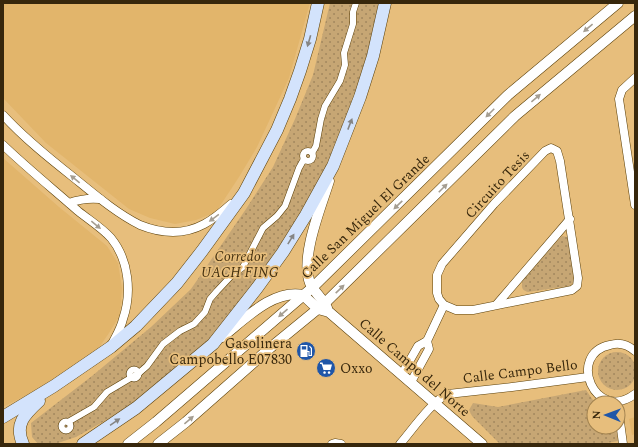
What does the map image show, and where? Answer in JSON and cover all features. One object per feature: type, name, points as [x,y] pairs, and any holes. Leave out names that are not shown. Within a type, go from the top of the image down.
[{"type":"main road","points":[[3,417],[54,386],[111,347],[136,326],[177,283],[202,252],[244,193],[277,130],[290,99],[310,39],[318,3]]},
{"type":"main road","points":[[83,444],[136,408],[213,344],[283,252],[306,215],[333,166],[360,97],[373,56],[385,3]]},
{"type":"main road","points":[[23,444],[20,430],[22,419],[27,412],[54,386]]},
{"type":"street","points":[[68,422],[94,407],[107,392],[147,366],[163,344],[180,331],[194,324],[205,312],[210,299],[232,275],[243,267],[263,228],[277,216],[285,206],[299,168],[304,160],[307,161],[312,159],[312,153],[316,146],[325,106],[340,81],[345,65],[344,53],[353,24],[352,12],[356,3]]},
{"type":"street","name":"Calle San Miguel El Grande","points":[[128,444],[156,422],[313,287],[508,95],[618,3]]},
{"type":"street","points":[[158,444],[192,417],[270,348],[324,308],[515,116],[635,16]]},
{"type":"street","points":[[635,78],[622,90],[619,99],[635,204]]},
{"type":"street","points":[[3,115],[53,161],[101,200],[140,225],[150,229],[172,232],[185,231],[202,226],[216,217],[244,193]]},
{"type":"street","points":[[3,145],[96,224],[111,239],[121,255],[127,279],[127,305],[123,319],[111,347]]},
{"type":"street","name":"Circuito Tesis","points":[[554,148],[559,154],[570,219],[578,278],[577,286],[572,290],[497,304],[473,310],[456,310],[444,305],[439,299],[436,287],[437,275],[442,264],[494,204],[545,151],[554,148]]},
{"type":"street","points":[[628,154],[635,160]]},
{"type":"street","points":[[313,287],[308,270],[310,244],[333,166]]},
{"type":"street","points":[[69,202],[91,198],[101,200]]},
{"type":"street","points":[[497,304],[570,219]]},
{"type":"street","name":"Calle Campo del Norte","points":[[313,287],[324,308]]},
{"type":"street","points":[[213,344],[271,300],[289,294],[304,295]]},
{"type":"street","name":"Calle Campo del Norte","points":[[304,295],[324,308],[482,444]]},
{"type":"street","points":[[402,374],[418,346],[427,341],[444,305]]},
{"type":"street","points":[[411,382],[429,349],[427,341]]},
{"type":"street","points":[[626,346],[631,345],[635,341]]},
{"type":"street","points":[[600,395],[590,385],[588,377],[588,368],[594,354],[600,348],[616,344],[626,346],[635,351]]},
{"type":"street","name":"Calle Campo Bello","points":[[400,444],[435,403],[443,396],[454,392],[512,388],[588,377]]},
{"type":"street","points":[[626,399],[635,394]]},
{"type":"street","points":[[332,444],[341,444]]},
{"type":"shaded area","points":[[3,3],[310,3],[289,78],[257,147],[239,177],[216,212],[196,220],[175,224],[150,218],[129,209],[46,143],[3,98]]},
{"type":"shaded area","points":[[3,158],[59,207],[107,246],[118,263],[122,288],[120,315],[98,349],[52,382],[3,407]]},
{"type":"shaded area","points":[[635,417],[635,434],[632,435],[629,419]]},
{"type":"green space","name":"Corredor UACH FING","points":[[330,3],[380,3],[358,92],[323,176],[285,244],[210,339],[142,400],[76,437],[55,444],[38,444],[32,437],[31,423],[92,376],[151,327],[191,289],[246,209],[273,167],[313,75]]},
{"type":"green space","points":[[562,236],[567,237],[569,240],[574,282],[569,286],[528,292],[523,290],[522,286],[524,277]]},
{"type":"green space","points":[[613,352],[621,352],[631,357],[635,364],[635,378],[631,385],[621,390],[613,390],[603,385],[601,382],[598,375],[598,367],[603,357],[606,355]]},
{"type":"green space","points":[[586,390],[589,395],[586,395],[586,435],[617,435],[618,441],[602,444],[500,444],[472,416],[469,410],[473,403],[498,407]]},
{"type":"place","name":"Gasolinera Campobello E07830","points":[[306,351]]},
{"type":"place","name":"Oxxo","points":[[326,368]]}]
